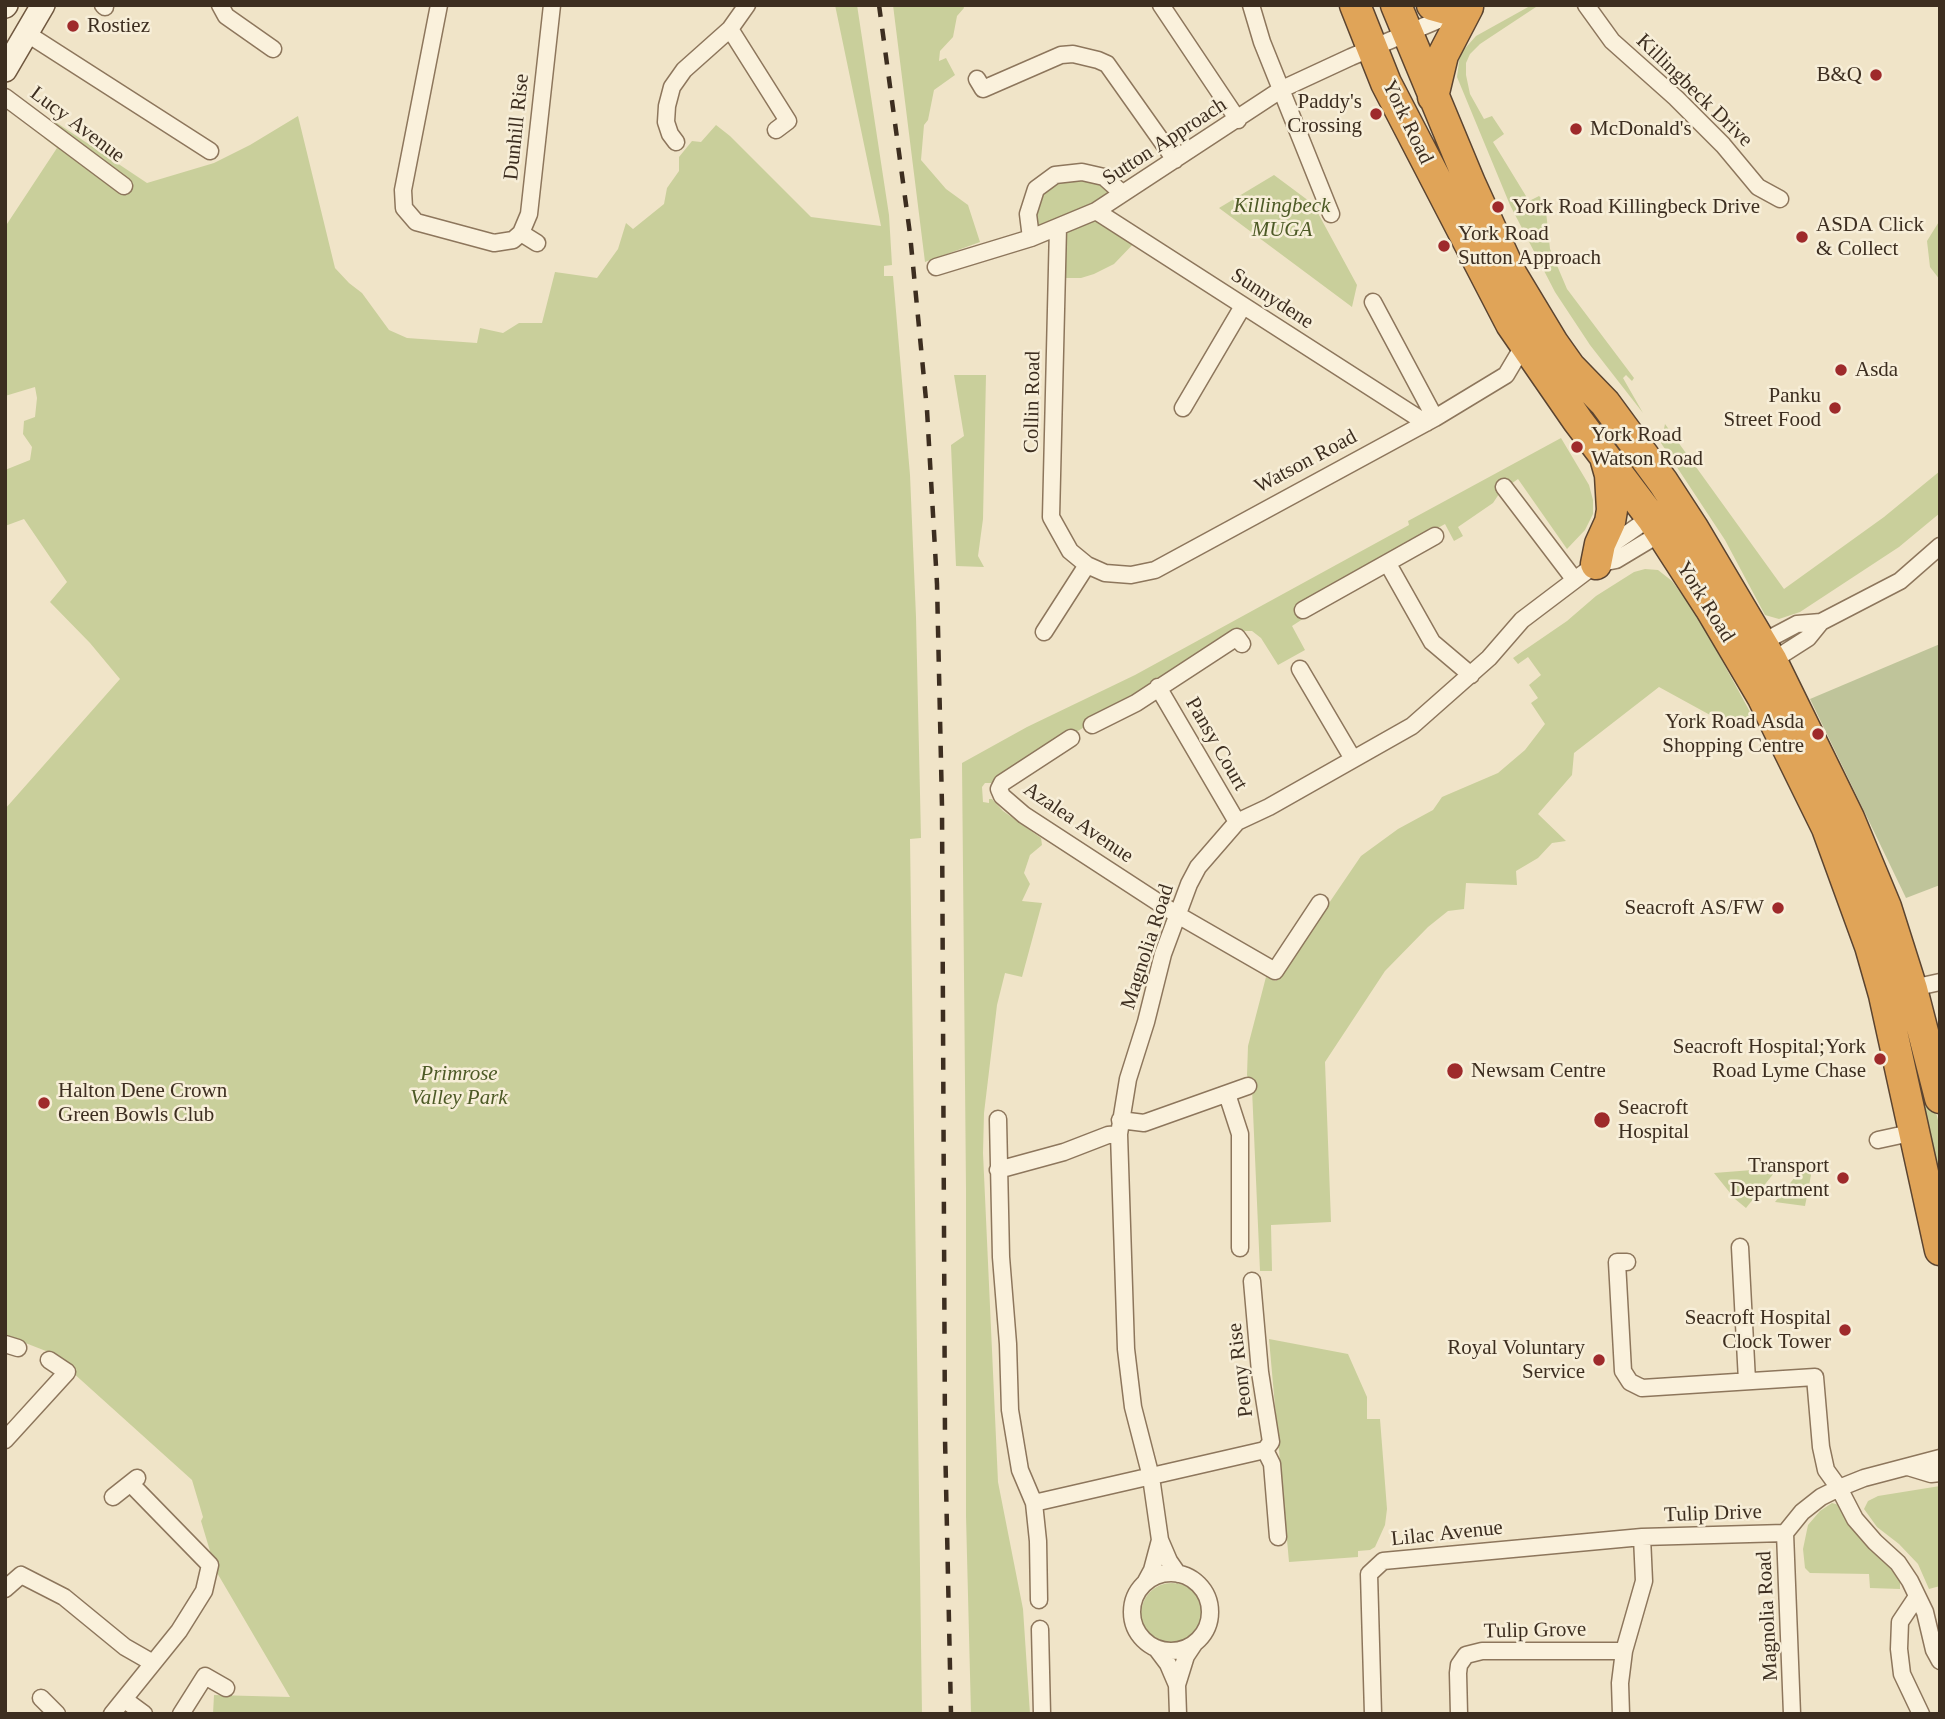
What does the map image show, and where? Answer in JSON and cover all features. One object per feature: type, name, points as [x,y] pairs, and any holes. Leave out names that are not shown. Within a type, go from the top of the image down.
[{"type":"highway","name":"York Road","points":[[1355,5],[1386,83],[1485,277],[1525,343],[1605,457],[1665,523],[1759,657],[1849,818],[1877,883],[1912,989],[1940,1098]]},
{"type":"highway","points":[[1372,48],[1380,37],[1386,5]]},
{"type":"highway","name":"York Road","points":[[1396,5],[1433,97],[1512,275],[1570,367],[1605,404],[1665,523],[1656,550],[1670,570],[1705,601],[1759,657]]},
{"type":"highway","points":[[1433,97],[1457,7]]},
{"type":"highway","points":[[1408,34],[1397,55],[1398,63],[1433,148],[1436,180]]},
{"type":"highway","points":[[1585,572],[1610,522],[1610,475],[1605,457]]},
{"type":"highway","name":"York Road","points":[[1912,989],[1914,1132],[1940,1250]]},
{"type":"main road","points":[[5,70],[43,5]]},
{"type":"street","points":[[220,5],[226,16],[273,49]]},
{"type":"street","points":[[439,5],[403,190],[404,208],[416,222],[494,243],[513,240],[521,233],[537,243]]},
{"type":"street","name":"Dunhill Rise","points":[[521,233],[529,214],[552,5]]},
{"type":"street","points":[[676,142],[666,122],[672,87],[684,70],[730,29],[747,5]]},
{"type":"street","points":[[1161,5],[1238,120]]},
{"type":"street","points":[[1251,5],[1262,42],[1331,214]]},
{"type":"street","name":"Killingbeck Drive","points":[[1586,5],[1612,41],[1713,135],[1758,187],[1780,199]]},
{"type":"street","points":[[1408,34],[1457,7]]},
{"type":"street","points":[[730,29],[788,121],[776,130]]},
{"type":"street","points":[[26,33],[210,151]]},
{"type":"street","name":"Sutton Approach","points":[[936,267],[1031,238],[1096,211],[1282,89],[1408,34]]},
{"type":"street","points":[[977,79],[984,89],[1061,55],[1073,54],[1098,60],[1107,64],[1175,160]]},
{"type":"street","name":"Lucy Avenue","points":[[5,97],[124,186]]},
{"type":"street","points":[[1031,238],[1028,214],[1036,189],[1055,175],[1082,172],[1104,177],[1122,193]]},
{"type":"street","name":"Sunnydene","points":[[1096,211],[1243,306],[1431,420]]},
{"type":"street","name":"Collin Road","points":[[1058,227],[1051,517],[1070,551],[1087,565]]},
{"type":"street","points":[[1373,302],[1431,420]]},
{"type":"street","points":[[1183,408],[1243,306]]},
{"type":"street","name":"Watson Road","points":[[1087,565],[1105,573],[1131,575],[1155,570],[1431,420],[1499,380],[1510,370],[1525,343]]},
{"type":"street","points":[[1504,487],[1585,572]]},
{"type":"street","name":"Magnolia Road","points":[[1585,572],[1616,560],[1665,523]]},
{"type":"street","name":"Magnolia Road","points":[[1178,1714],[1177,1685],[1186,1656],[1209,1623],[1210,1610],[1207,1597],[1200,1586],[1190,1578],[1178,1574],[1160,1540],[1151,1477],[1133,1407],[1126,1349],[1119,1127],[1128,1079],[1177,914],[1198,867],[1237,822],[1412,726],[1471,676],[1522,620],[1585,572],[1611,545],[1641,524],[1665,523]]},
{"type":"street","points":[[1303,610],[1435,536]]},
{"type":"street","points":[[1759,657],[1808,638],[1821,622],[1900,580],[1940,546]]},
{"type":"street","points":[[1388,564],[1433,642],[1471,676]]},
{"type":"street","points":[[1044,632],[1087,565]]},
{"type":"street","name":"Pansy Court","points":[[1093,725],[1136,703],[1237,637],[1242,644]]},
{"type":"street","points":[[1300,668],[1353,759]]},
{"type":"street","name":"Pansy Court","points":[[1158,687],[1237,822]]},
{"type":"street","name":"Azalea Avenue","points":[[1071,738],[995,789],[1024,815],[1177,914],[1275,971],[1320,903]]},
{"type":"street","points":[[998,1170],[1064,1152],[1108,1135],[1119,1127],[1144,1123],[1248,1086]]},
{"type":"street","points":[[1227,1094],[1240,1134],[1240,1248]]},
{"type":"street","points":[[998,1119],[1000,1257],[1010,1410],[1020,1470],[1034,1503],[1039,1600]]},
{"type":"street","points":[[1878,1140],[1914,1132]]},
{"type":"street","points":[[1740,1247],[1747,1381]]},
{"type":"street","points":[[1627,1262],[1616,1262],[1623,1371],[1630,1382],[1642,1388],[1815,1377],[1821,1447],[1826,1470],[1855,1519],[1898,1563],[1910,1581],[1925,1612],[1937,1655]]},
{"type":"street","name":"Peony Rise","points":[[1252,1282],[1260,1372],[1271,1442],[1265,1450],[1272,1464],[1278,1537]]},
{"type":"street","points":[[5,1440],[67,1373],[49,1360]]},
{"type":"street","points":[[1034,1503],[1265,1450]]},
{"type":"street","name":"Magnolia Road","points":[[1792,1714],[1785,1533],[1802,1512],[1821,1497],[1839,1488],[1864,1478],[1940,1458]]},
{"type":"street","points":[[1908,1467],[1931,1474],[1940,1473]]},
{"type":"street","points":[[112,1714],[179,1631],[204,1591],[210,1565],[135,1480],[113,1497]]},
{"type":"street","name":"Tulip Drive","points":[[1621,1714],[1620,1683],[1624,1651],[1644,1581],[1637,1538],[1785,1533]]},
{"type":"street","name":"Lilac Avenue","points":[[1373,1714],[1369,1574],[1383,1561],[1637,1538]]},
{"type":"street","name":"Magnolia Road","points":[[1160,1540],[1152,1570],[1136,1595],[1132,1607],[1133,1620],[1145,1642],[1156,1648],[1168,1664],[1177,1685]]},
{"type":"street","points":[[1143,1585],[1166,1573],[1178,1574]]},
{"type":"street","points":[[5,1589],[21,1575],[64,1597],[125,1647],[153,1663]]},
{"type":"street","points":[[1916,1598],[1900,1622],[1899,1649],[1902,1674],[1921,1714]]},
{"type":"street","points":[[1040,1629],[1042,1714]]},
{"type":"street","points":[[1156,1648],[1182,1650],[1194,1644]]},
{"type":"street","name":"Tulip Grove","points":[[1459,1714],[1458,1673],[1459,1665],[1466,1656],[1482,1651],[1624,1651]]},
{"type":"street","points":[[181,1714],[205,1676],[226,1688]]},
{"type":"street","points":[[41,1698],[57,1714]]},
{"type":"street","points":[[125,1700],[144,1714]]},
{"type":"green space","name":"Primrose Valley Park","points":[[835,5],[857,5],[889,215],[892,265],[884,266],[884,276],[893,276],[910,475],[921,838],[910,839],[922,1714],[213,1714],[214,1695],[290,1697],[216,1571],[192,1480],[51,1353],[5,1335],[5,809],[120,679],[50,602],[67,582],[24,519],[5,526],[5,470],[30,460],[32,447],[23,434],[24,421],[35,417],[37,398],[35,387],[5,396],[5,227],[57,148],[44,138],[54,121],[147,183],[214,163],[298,116],[335,268],[362,293],[389,330],[407,338],[477,343],[480,328],[503,333],[519,323],[542,323],[555,272],[597,278],[618,249],[626,223],[633,229],[664,204],[667,188],[679,171],[679,157],[692,141],[701,142],[716,125],[811,217],[881,226]]},
{"type":"green space","points":[[893,5],[963,5],[964,8],[957,16],[953,37],[940,51],[939,61],[946,58],[955,75],[934,90],[928,120],[924,125],[921,160],[946,189],[968,205],[980,242],[925,262]]},
{"type":"green space","points":[[1539,5],[1480,44],[1470,54],[1466,63],[1466,75],[1470,94],[1484,119],[1492,116],[1504,134],[1493,142],[1529,201],[1539,196],[1545,202],[1550,249],[1567,289],[1634,378],[1632,381],[1626,375],[1623,378],[1643,413],[1590,345],[1555,292],[1510,205],[1457,77],[1460,54],[1476,36],[1530,6]]},
{"type":"green space","points":[[1082,172],[1122,193],[1096,211],[1138,239],[1114,264],[1094,274],[1081,278],[1057,278],[1058,227],[1031,238],[1036,189]]},
{"type":"green space","name":"Killingbeck MUGA","points":[[1274,175],[1313,204],[1357,285],[1352,307],[1219,208]]},
{"type":"green space","points":[[1940,220],[1940,280],[1930,267],[1927,241]]},
{"type":"green space","points":[[954,375],[986,375],[983,519],[978,556],[984,567],[956,566],[951,445],[964,436]]},
{"type":"green space","points":[[1665,424],[1784,589],[1884,517],[1940,471],[1940,513],[1899,547],[1800,612],[1779,619],[1765,615],[1725,540],[1661,443]]},
{"type":"green space","points":[[1561,438],[1589,485],[1593,500],[1593,514],[1585,530],[1567,549],[1518,479],[1501,491],[1493,503],[1458,527],[1463,536],[1454,541],[1445,524],[1312,598],[1303,600],[1303,606],[1309,615],[1292,626],[1305,650],[1278,665],[1261,638],[1252,631],[1243,631],[982,787],[983,802],[989,803],[989,799],[992,799],[1003,811],[1041,838],[1042,845],[1030,855],[1024,873],[1030,884],[1022,901],[1042,903],[1022,977],[1005,973],[997,1005],[984,1113],[983,1153],[998,1482],[1023,1609],[1030,1714],[971,1714],[966,1516],[962,763],[1027,727],[1135,675],[1409,525],[1408,521]]},
{"type":"green space","points":[[1658,570],[1672,581],[1696,613],[1755,721],[1721,721],[1659,687],[1574,753],[1572,775],[1538,814],[1566,841],[1552,843],[1538,858],[1516,871],[1517,885],[1466,883],[1464,909],[1448,911],[1428,927],[1385,971],[1325,1062],[1331,1222],[1271,1225],[1272,1271],[1260,1271],[1252,1089],[1247,1075],[1248,1046],[1266,977],[1276,981],[1361,856],[1398,829],[1433,810],[1442,797],[1498,773],[1525,750],[1545,724],[1531,703],[1538,698],[1529,685],[1541,675],[1528,657],[1518,664],[1513,658],[1567,621],[1596,596],[1634,572]]},
{"type":"green space","points":[[1940,644],[1940,885],[1906,898],[1810,699]]},
{"type":"green space","points":[[1899,1003],[1910,1009],[1940,1128],[1940,1194]]},
{"type":"green space","points":[[1778,1168],[1746,1208],[1714,1173]]},
{"type":"green space","points":[[1805,1168],[1812,1170],[1805,1206],[1775,1202],[1799,1172]]},
{"type":"green space","points":[[1269,1339],[1348,1354],[1367,1397],[1367,1419],[1380,1419],[1387,1509],[1385,1525],[1375,1547],[1358,1551],[1358,1557],[1289,1562]]},
{"type":"green space","points":[[1940,1486],[1940,1586],[1929,1589],[1918,1564],[1899,1544],[1877,1527],[1864,1509],[1868,1501],[1878,1496]]},
{"type":"green space","points":[[1832,1503],[1839,1505],[1852,1527],[1900,1574],[1900,1589],[1870,1588],[1869,1574],[1810,1573],[1805,1568],[1803,1549],[1808,1525],[1820,1511]]},
{"type":"green space","points":[[1172,1583],[1194,1592],[1203,1614],[1194,1636],[1172,1645],[1150,1636],[1141,1614],[1150,1592]]},
{"type":"railway","points":[[879,5],[910,234],[927,410],[937,584],[942,806],[945,1438],[951,1714]]},
{"type":"place","name":"Rostiez","points":[[73,26]]},
{"type":"place","name":"B&Q","points":[[1876,75]]},
{"type":"place","name":"Paddy's Crossing","points":[[1376,114]]},
{"type":"place","name":"McDonald's","points":[[1576,129]]},
{"type":"place","name":"York Road Killingbeck Drive","points":[[1498,207]]},
{"type":"place","name":"ASDA Click & Collect","points":[[1802,237]]},
{"type":"place","name":"York Road Sutton Approach","points":[[1444,246]]},
{"type":"place","name":"Asda","points":[[1841,370]]},
{"type":"place","name":"Panku Street Food","points":[[1835,408]]},
{"type":"place","name":"York Road Watson Road","points":[[1577,447]]},
{"type":"place","name":"York Road Asda Shopping Centre","points":[[1818,734]]},
{"type":"place","name":"Seacroft AS/FW","points":[[1778,908]]},
{"type":"place","name":"Seacroft Hospital;York Road Lyme Chase","points":[[1880,1059]]},
{"type":"place","name":"Newsam Centre","points":[[1455,1071]]},
{"type":"place","name":"Halton Dene Crown Green Bowls Club","points":[[44,1103]]},
{"type":"place","name":"Seacroft Hospital","points":[[1602,1120]]},
{"type":"place","name":"Transport Department","points":[[1843,1178]]},
{"type":"place","name":"Seacroft Hospital Clock Tower","points":[[1845,1330]]},
{"type":"place","name":"Royal Voluntary Service","points":[[1599,1360]]}]
